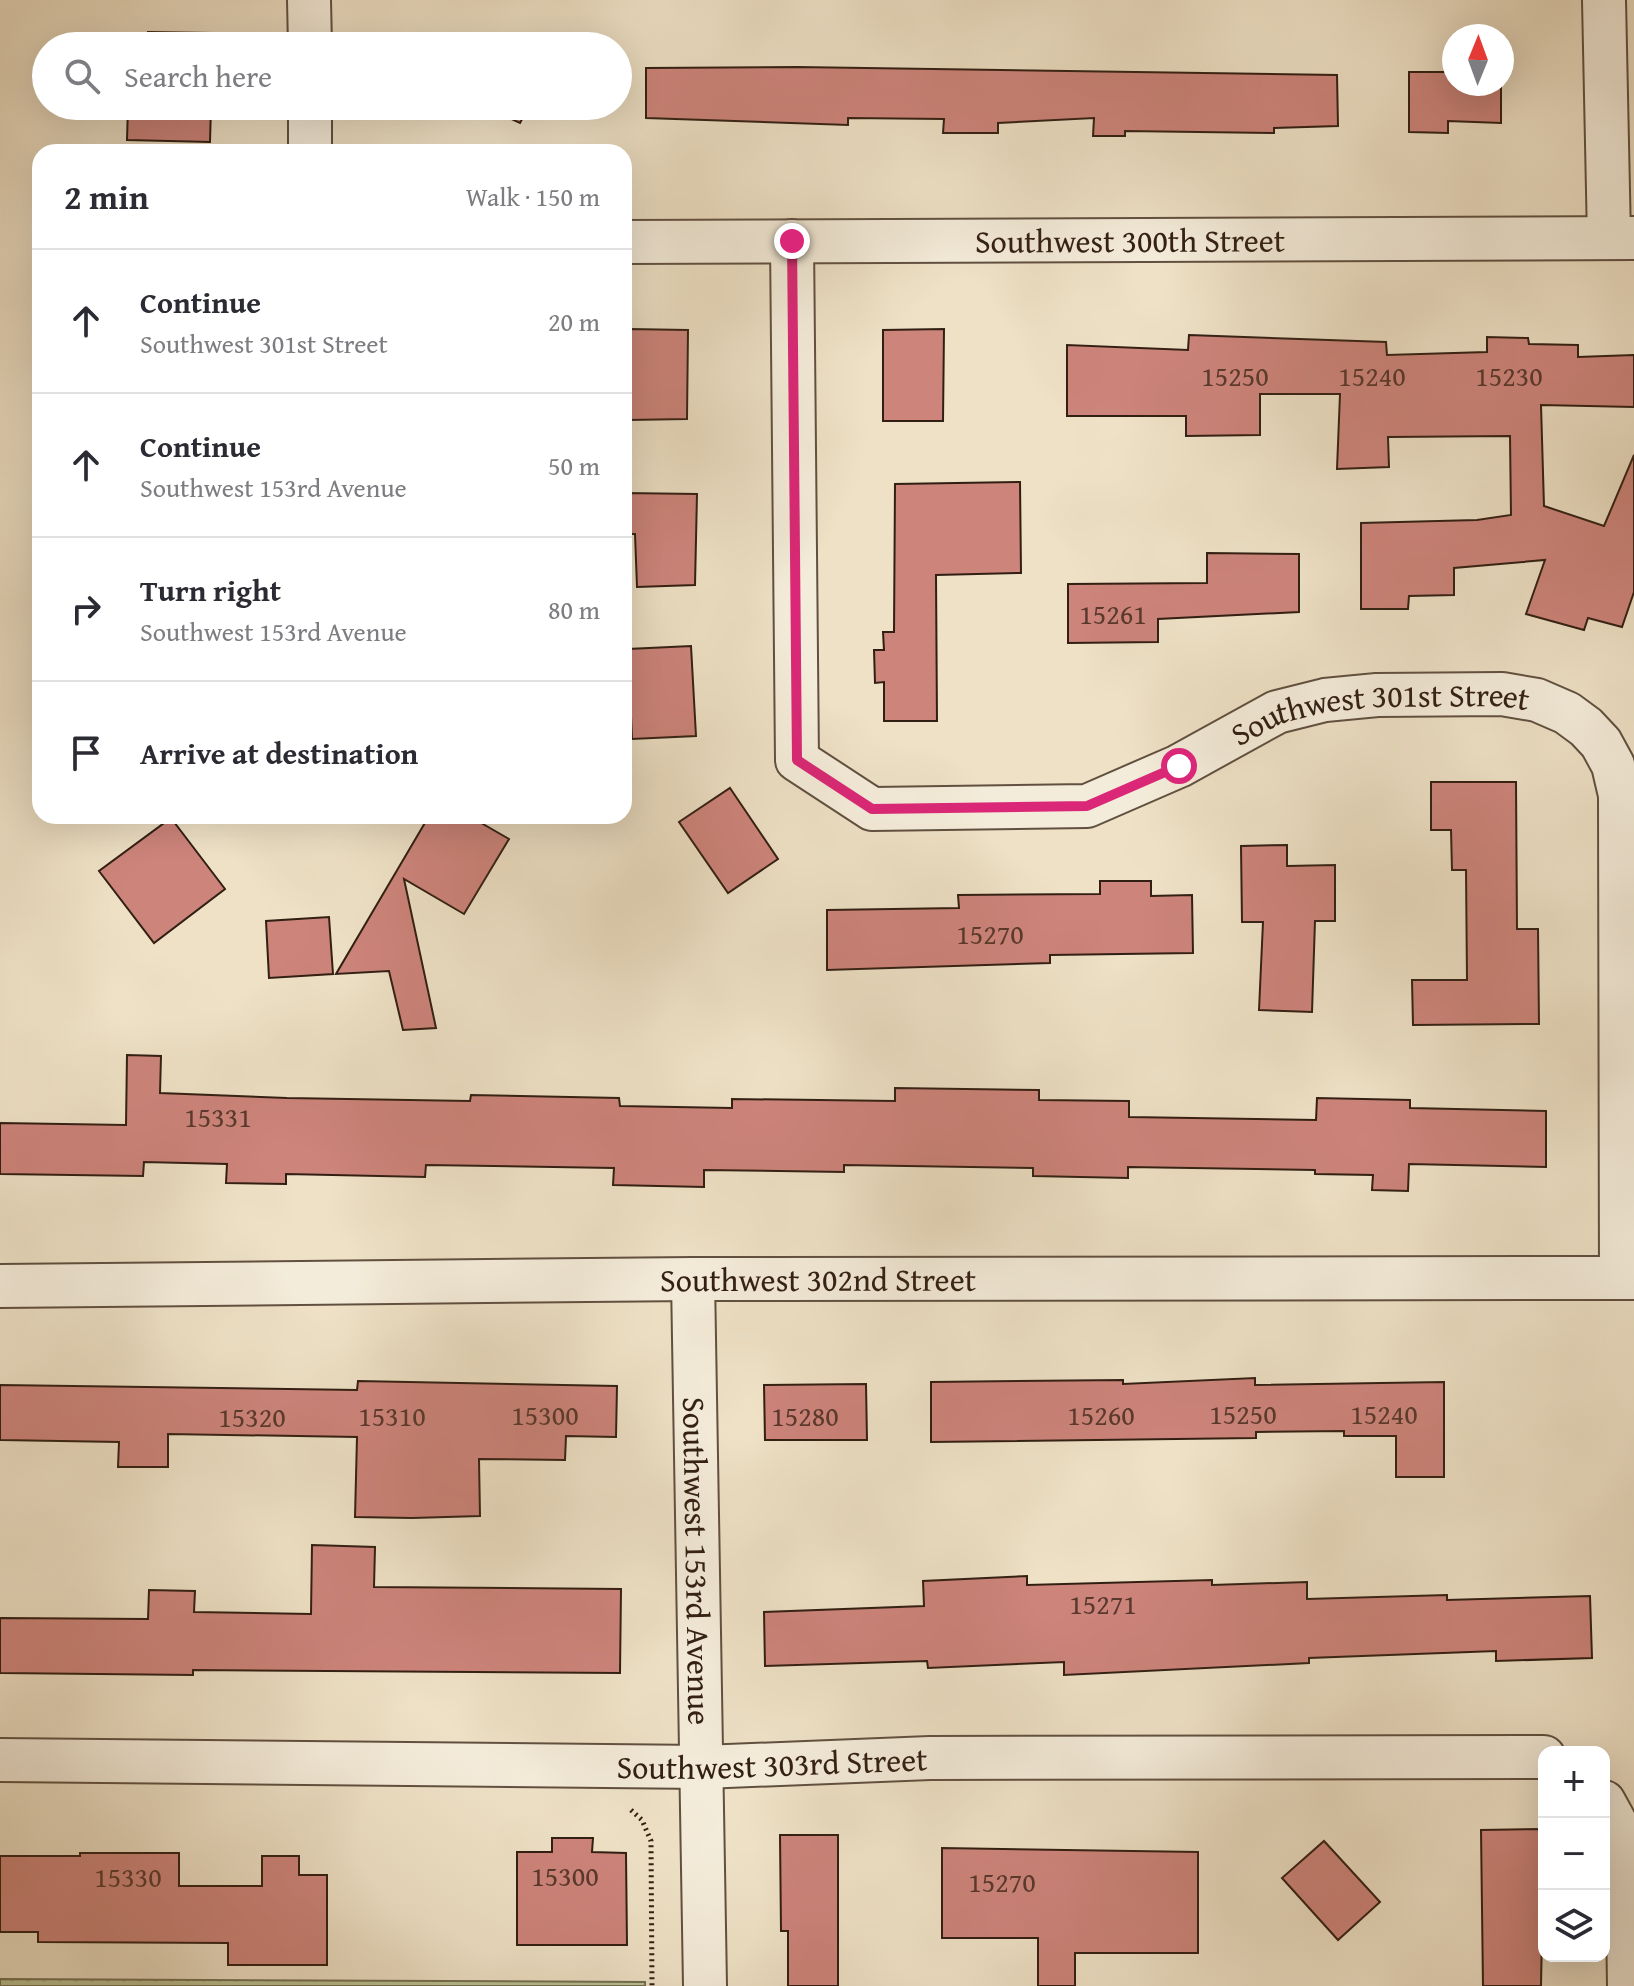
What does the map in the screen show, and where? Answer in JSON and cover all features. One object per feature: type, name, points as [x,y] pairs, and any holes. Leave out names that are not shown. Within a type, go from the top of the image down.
[{"type":"street","points":[[309,0],[310,32]]},
{"type":"street","points":[[1604,0],[1621,238]]},
{"type":"street","points":[[310,120],[310,144]]},
{"type":"street","name":"Southwest 300th Street","points":[[632,242],[1621,238]]},
{"type":"street","name":"Southwest 301st Street","points":[[792,241],[797,760],[872,809],[1087,806],[1179,766],[1277,712],[1325,700],[1377,695],[1502,694],[1537,700],[1567,713],[1601,743],[1613,765],[1620,795],[1627,1278]]},
{"type":"street","name":"Southwest 302nd Street","points":[[0,1286],[693,1279],[1627,1278]]},
{"type":"street","name":"Southwest 153rd Avenue","points":[[693,1279],[705,1986]]},
{"type":"street","name":"Southwest 303rd Street","points":[[0,1760],[703,1767],[930,1758],[1538,1757]]},
{"type":"street","points":[[1610,1813],[1627,1844],[1629,1986]]},
{"type":"path","points":[[628,1807],[642,1820],[651,1841],[652,1986]]},
{"type":"green space","points":[[0,1979],[645,1982],[645,1986],[0,1986]]},
{"type":"building","points":[[797,67],[1337,75],[1338,126],[1274,128],[1274,133],[1125,131],[1125,136],[1093,136],[1094,118],[998,123],[998,133],[943,133],[944,119],[848,118],[848,125],[646,118],[646,68]]},
{"type":"building","points":[[1409,72],[1442,72],[1442,96],[1501,96],[1501,123],[1448,121],[1448,133],[1409,132]]},
{"type":"building","points":[[128,120],[211,120],[210,142],[127,140]]},
{"type":"building","points":[[632,329],[688,330],[687,419],[632,420]]},
{"type":"building","points":[[944,329],[943,421],[883,421],[883,330]]},
{"type":"building","points":[[1189,335],[1386,342],[1387,355],[1487,352],[1487,337],[1528,338],[1529,344],[1578,345],[1578,357],[1634,355],[1634,407],[1541,405],[1544,506],[1604,526],[1634,455],[1634,592],[1622,627],[1588,618],[1584,630],[1526,614],[1545,560],[1454,568],[1454,595],[1409,596],[1408,609],[1361,609],[1361,523],[1477,520],[1511,515],[1510,436],[1388,437],[1389,467],[1337,469],[1340,394],[1260,394],[1260,435],[1186,436],[1186,416],[1067,416],[1067,345],[1188,350]]},
{"type":"building","points":[[1020,482],[1021,573],[936,575],[937,721],[884,721],[884,682],[875,683],[874,650],[884,650],[883,632],[894,632],[895,484]]},
{"type":"building","points":[[632,493],[697,494],[695,585],[637,587],[635,534],[632,534]]},
{"type":"building","points":[[1207,553],[1299,554],[1299,612],[1158,619],[1158,642],[1068,643],[1068,584],[1207,583]]},
{"type":"building","points":[[691,646],[696,736],[632,739],[632,649]]},
{"type":"building","points":[[1431,782],[1516,782],[1517,929],[1538,929],[1539,1024],[1413,1025],[1412,980],[1467,980],[1466,870],[1452,870],[1451,830],[1431,830]]},
{"type":"building","points":[[730,788],[778,859],[728,893],[679,822]]},
{"type":"building","points":[[163,824],[176,824],[225,889],[154,943],[99,871]]},
{"type":"building","points":[[424,824],[483,824],[509,839],[464,914],[404,879],[436,1028],[403,1030],[389,971],[336,974]]},
{"type":"building","points":[[1287,845],[1287,866],[1335,865],[1335,921],[1315,921],[1312,1012],[1259,1010],[1263,922],[1242,922],[1241,846]]},
{"type":"building","points":[[1100,881],[1151,881],[1151,896],[1192,895],[1193,953],[1050,955],[1050,963],[827,970],[827,910],[959,908],[958,895],[1100,894]]},
{"type":"building","points":[[329,917],[333,974],[269,978],[266,921]]},
{"type":"building","points":[[127,1055],[161,1056],[160,1093],[287,1098],[470,1101],[471,1095],[619,1098],[620,1106],[732,1108],[732,1099],[895,1101],[895,1088],[1039,1090],[1039,1100],[1129,1101],[1129,1117],[1316,1120],[1317,1098],[1410,1100],[1410,1108],[1546,1111],[1546,1167],[1409,1164],[1408,1191],[1372,1190],[1373,1175],[1315,1174],[1315,1170],[1128,1167],[1128,1178],[1033,1176],[1033,1168],[844,1165],[844,1172],[704,1170],[704,1187],[613,1185],[614,1168],[426,1165],[425,1177],[286,1174],[286,1184],[226,1183],[227,1164],[144,1162],[143,1176],[0,1174],[0,1123],[126,1125]]},
{"type":"building","points":[[1255,1378],[1255,1385],[1444,1382],[1444,1477],[1396,1477],[1396,1436],[1344,1436],[1344,1431],[1256,1432],[1256,1438],[931,1442],[931,1382],[1123,1380],[1123,1384]]},
{"type":"building","points":[[358,1381],[617,1386],[616,1437],[566,1436],[565,1460],[479,1459],[480,1516],[412,1518],[355,1517],[357,1437],[168,1434],[168,1467],[118,1467],[119,1442],[0,1440],[0,1385],[357,1390]]},
{"type":"building","points":[[866,1384],[867,1440],[765,1440],[764,1385]]},
{"type":"building","points":[[312,1545],[375,1547],[374,1587],[621,1589],[620,1673],[193,1670],[193,1675],[0,1673],[0,1618],[148,1619],[149,1590],[195,1591],[194,1612],[311,1614]]},
{"type":"building","points":[[1027,1576],[1027,1585],[1212,1580],[1212,1585],[1307,1582],[1307,1599],[1447,1595],[1447,1600],[1590,1596],[1592,1658],[1496,1661],[1496,1651],[1309,1658],[1309,1663],[1064,1675],[1064,1662],[928,1668],[927,1661],[765,1666],[764,1612],[924,1606],[923,1581]]},
{"type":"building","points":[[1538,1829],[1538,1962],[1541,1962],[1541,1986],[1483,1986],[1481,1830]]},
{"type":"building","points":[[780,1835],[838,1835],[838,1986],[788,1986],[788,1931],[781,1931]]},
{"type":"building","points":[[552,1838],[593,1838],[592,1852],[626,1853],[627,1945],[517,1945],[517,1852],[552,1852]]},
{"type":"building","points":[[1324,1841],[1380,1902],[1338,1940],[1282,1878]]},
{"type":"building","points":[[942,1848],[1198,1852],[1198,1953],[1075,1953],[1075,1986],[1038,1986],[1038,1938],[942,1938]]},
{"type":"building","points":[[80,1853],[179,1853],[179,1886],[262,1886],[262,1856],[299,1856],[299,1875],[327,1875],[327,1965],[228,1965],[228,1943],[38,1942],[38,1932],[0,1932],[0,1856],[80,1856]]},
{"type":"route","points":[[792,241],[797,760],[872,809],[1087,806],[1179,766]]}]
